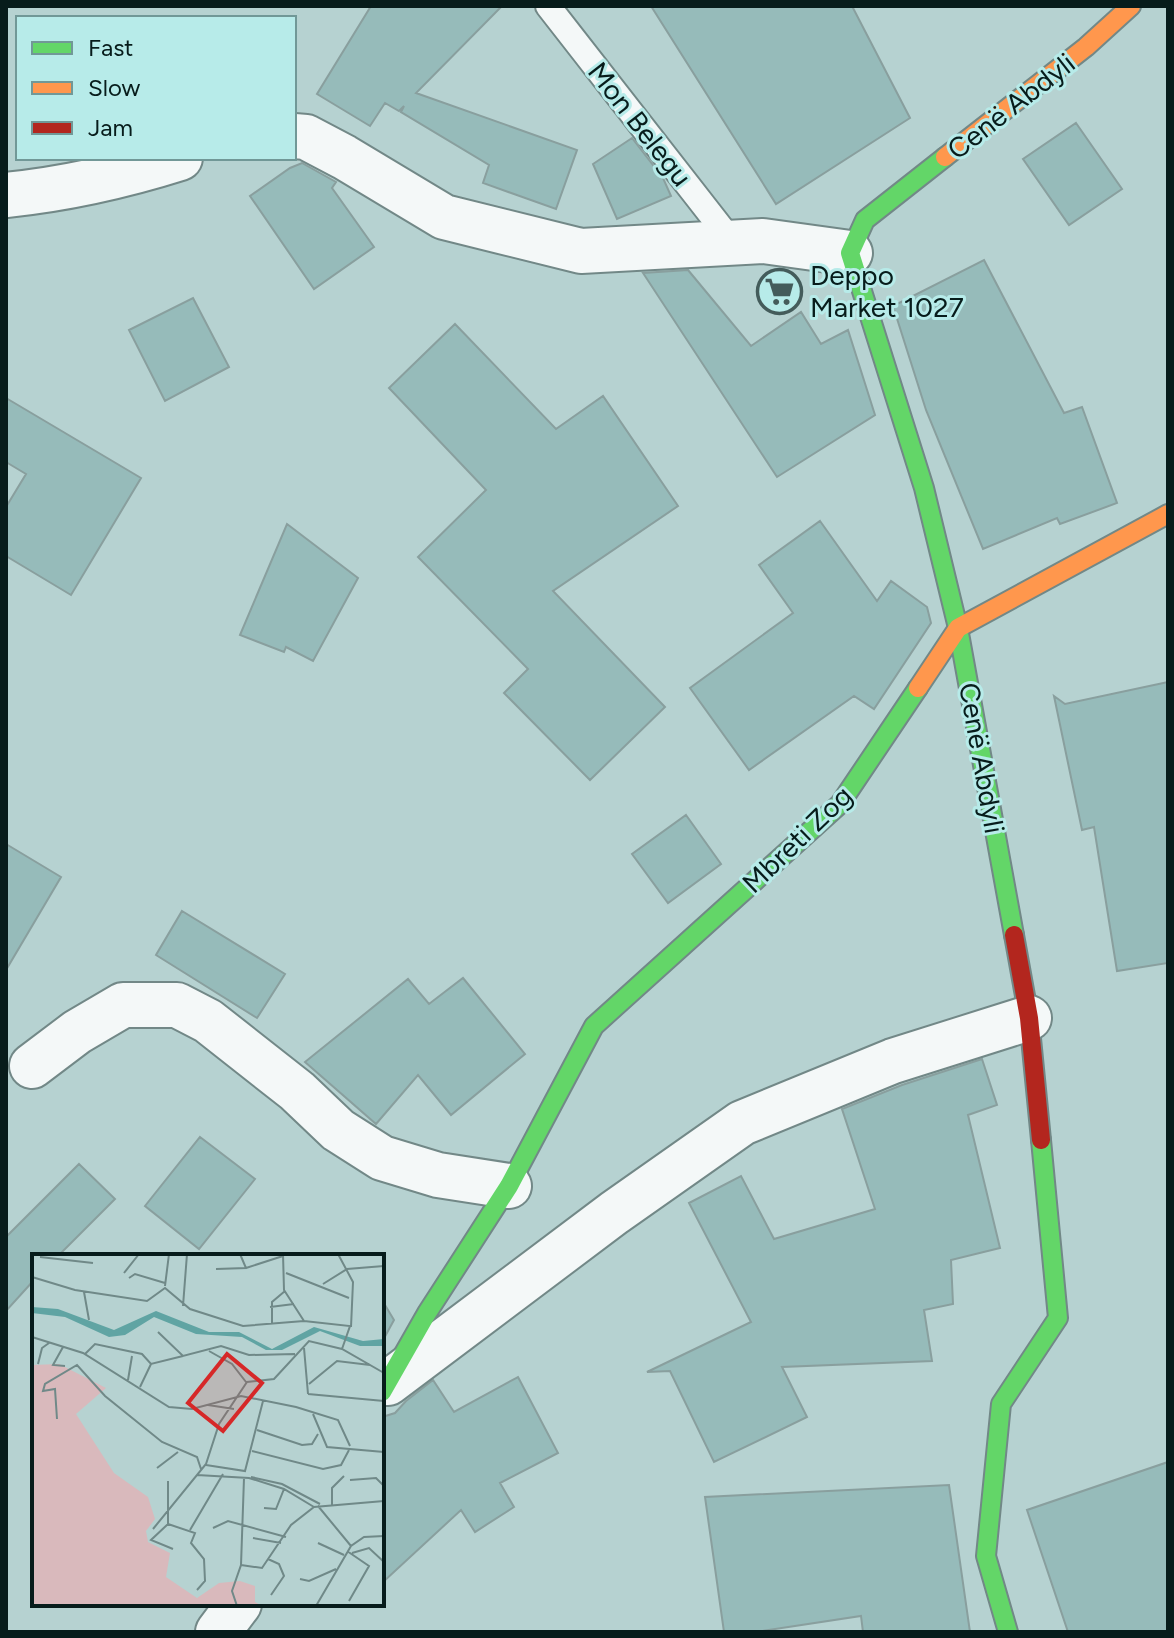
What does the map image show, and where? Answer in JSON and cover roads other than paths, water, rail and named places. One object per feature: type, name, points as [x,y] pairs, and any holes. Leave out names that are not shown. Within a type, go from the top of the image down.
[{"type":"street","name":"Cenë Abdyli","points":[[1008,1632],[986,1556],[1001,1404],[1058,1318],[1029,1018],[958,628],[924,488],[850,253],[865,220],[1086,47],[1131,6]]},
{"type":"street","points":[[296,136],[306,137],[444,217],[581,251],[763,241],[850,253]]},
{"type":"street","points":[[6,195],[54,190],[174,160]]},
{"type":"street","name":"Mbreti Zog","points":[[385,1387],[427,1313],[509,1186],[594,1026],[840,804],[958,628],[1168,514]]},
{"type":"street","points":[[32,1066],[77,1032],[123,1005],[177,1005],[208,1021],[297,1091],[338,1130],[382,1158],[438,1175],[509,1186]]},
{"type":"street","name":"Mbreti Zog","points":[[385,1387],[614,1213],[742,1123],[893,1061],[1029,1018]]},
{"type":"street","points":[[218,1632],[238,1606]]},
{"type":"lane","name":"Mon Belegu","points":[[548,6],[733,243]]},
{"type":"place","name":"Deppo Market 1027","points":[[779,291]]}]
